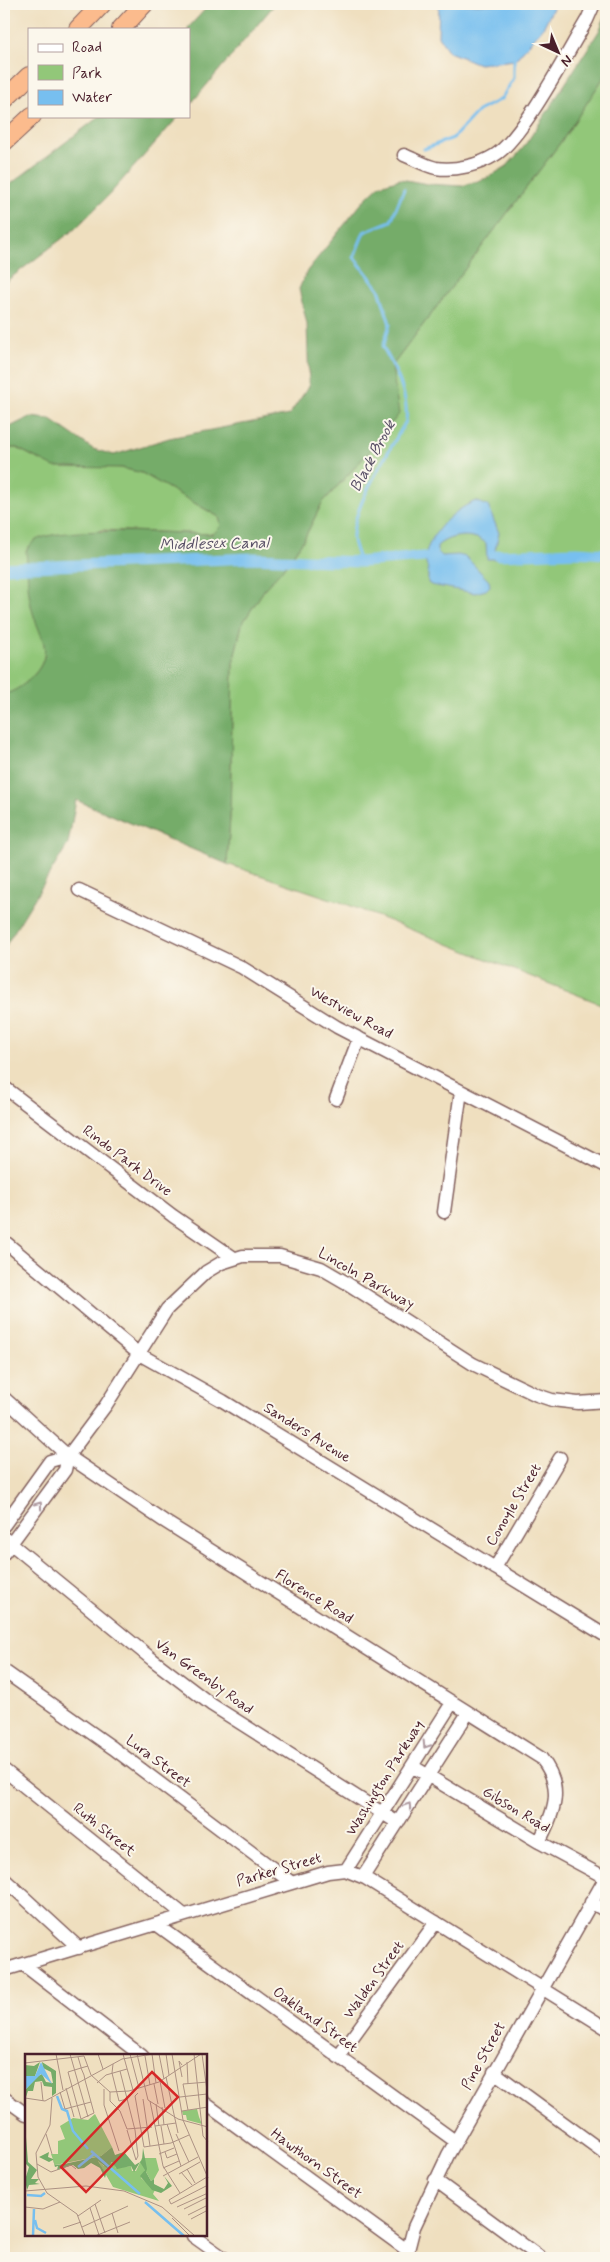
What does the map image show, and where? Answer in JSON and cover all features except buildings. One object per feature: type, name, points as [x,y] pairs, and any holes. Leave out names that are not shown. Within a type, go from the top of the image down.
[{"type":"highway","points":[[79,28],[102,4]]},
{"type":"highway","points":[[122,28],[144,4]]},
{"type":"highway","points":[[4,100],[28,77]]},
{"type":"highway","points":[[4,142],[30,118]]},
{"type":"street","points":[[404,155],[436,168],[461,167],[477,163],[496,154],[510,141],[526,120],[587,20],[594,4]]},
{"type":"street","name":"Westview Road","points":[[79,890],[241,967],[359,1038],[606,1166]]},
{"type":"street","points":[[336,1099],[359,1038]]},
{"type":"street","name":"Rindo Park Drive","points":[[4,1086],[173,1216],[234,1258]]},
{"type":"street","points":[[444,1212],[461,1091]]},
{"type":"street","name":"Sanders Avenue","points":[[4,1241],[138,1354],[223,1401],[606,1634]]},
{"type":"street","name":"Lincoln Parkway","points":[[6,1545],[65,1470],[68,1456],[106,1405],[162,1316],[185,1290],[206,1272],[234,1258],[255,1255],[280,1256],[308,1263],[345,1282],[473,1364],[522,1389],[552,1400],[565,1402],[606,1401]]},
{"type":"street","name":"Florence Road","points":[[4,1398],[68,1456],[164,1522],[468,1713],[532,1751],[549,1767],[553,1779],[555,1799],[550,1820],[539,1842]]},
{"type":"street","name":"Lincoln Parkway","points":[[4,1525],[50,1461],[68,1456]]},
{"type":"street","name":"Conoyle Street","points":[[495,1568],[560,1458]]},
{"type":"street","name":"Van Greenby Road","points":[[6,1545],[190,1689],[243,1726],[398,1822]]},
{"type":"street","name":"Lura Street","points":[[4,1671],[113,1748],[292,1883]]},
{"type":"street","name":"Washington Parkway","points":[[346,1870],[452,1703]]},
{"type":"street","points":[[363,1877],[468,1713]]},
{"type":"street","name":"Gibson Road","points":[[412,1766],[539,1842],[606,1878]]},
{"type":"street","name":"Ruth Street","points":[[4,1770],[184,1915]]},
{"type":"street","name":"Parker Street","points":[[4,1970],[328,1872],[346,1870],[363,1877],[606,2028]]},
{"type":"street","name":"Pine Street","points":[[406,2254],[417,2220],[455,2141],[606,1878]]},
{"type":"street","points":[[4,1879],[79,1948]]},
{"type":"street","points":[[591,1902],[606,1912]]},
{"type":"street","name":"Walden Street","points":[[338,2057],[436,1922]]},
{"type":"street","name":"Oakland Street","points":[[156,1924],[455,2141]]},
{"type":"street","points":[[24,1965],[139,2054]]},
{"type":"street","points":[[494,2072],[606,2154]]},
{"type":"street","points":[[4,2098],[25,2113]]},
{"type":"street","name":"Hawthorn Street","points":[[208,2106],[406,2254]]},
{"type":"street","points":[[436,2180],[541,2258]]},
{"type":"street","points":[[194,2237],[224,2258]]},
{"type":"green space","points":[[210,4],[275,4],[190,105],[190,28],[188,28]]},
{"type":"green space","points":[[606,15],[606,74],[563,139],[392,366],[399,414],[369,452],[322,503],[304,539],[286,565],[266,587],[242,624],[233,663],[230,817],[227,864],[76,800],[68,844],[6,945],[4,945],[4,694],[18,688],[30,679],[39,669],[45,651],[30,599],[26,551],[33,542],[46,536],[66,533],[119,531],[213,534],[221,526],[219,517],[142,473],[122,468],[54,467],[17,448],[4,448],[4,430],[30,417],[50,419],[93,449],[114,455],[169,438],[289,415],[309,386],[307,324],[299,289],[307,271],[365,199],[380,185],[400,179],[428,184],[462,186],[487,178],[507,166],[523,148],[547,112],[599,31]]},
{"type":"green space","points":[[606,74],[606,1006],[346,904],[227,864],[230,817],[233,663],[242,624],[266,587],[286,565],[304,539],[322,503],[369,452],[398,414],[392,366],[563,139]]},
{"type":"green space","points":[[97,118],[177,118],[109,195],[76,228],[4,283],[4,189]]},
{"type":"green space","points":[[4,448],[17,448],[36,458],[122,468],[142,473],[219,517],[221,526],[213,534],[101,530],[31,605],[44,643],[45,652],[43,660],[39,669],[25,684],[4,694]]},
{"type":"water","points":[[439,4],[555,4],[543,28],[515,60],[479,64],[449,52],[438,36]]},
{"type":"water","points":[[476,501],[488,506],[499,533],[495,550],[501,559],[487,559],[486,543],[468,536],[448,539],[437,546],[437,551],[442,556],[458,555],[466,557],[489,581],[490,586],[486,590],[475,593],[431,585],[428,583],[428,569],[424,558],[427,549],[437,531],[451,516]]},
{"type":"waterway","name":"Black Brook","points":[[424,149],[453,138],[478,111],[501,99],[514,78],[514,58]]},
{"type":"waterway","name":"Black Brook","points":[[360,562],[353,540],[358,512],[373,479],[406,421],[406,411],[400,382],[383,347],[390,324],[379,289],[354,257],[364,232],[391,221],[404,189]]},
{"type":"waterway","points":[[498,555],[577,552],[606,554]]},
{"type":"waterway","name":"Middlesex Canal","points":[[4,568],[253,558],[360,562],[424,557]]}]
